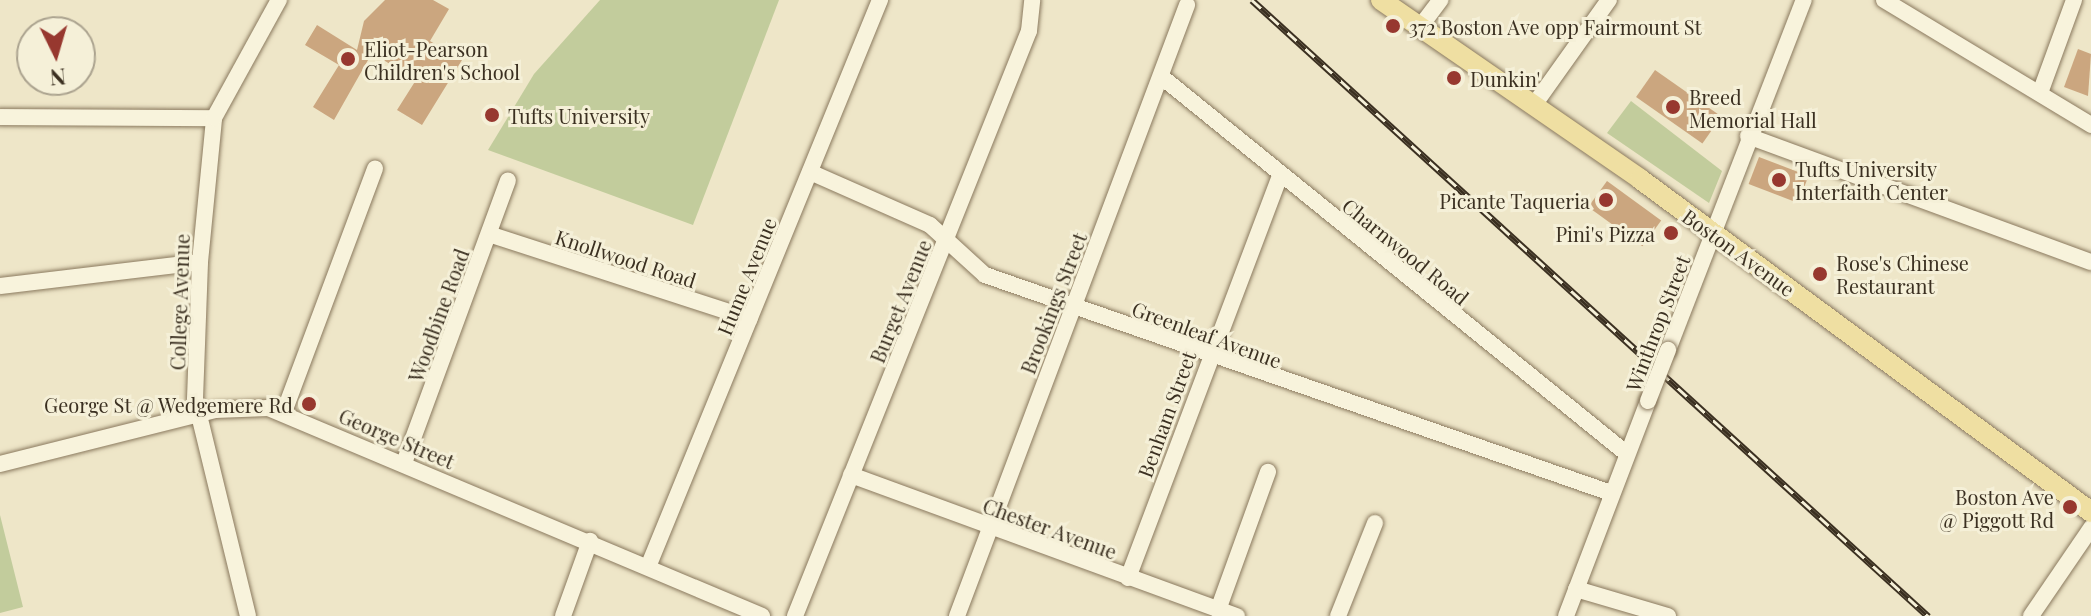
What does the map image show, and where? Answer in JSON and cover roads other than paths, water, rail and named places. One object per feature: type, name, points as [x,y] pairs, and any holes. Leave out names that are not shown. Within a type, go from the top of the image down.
[{"type":"main road","name":"Boston Avenue","points":[[1381,0],[1713,233],[2091,512]]},
{"type":"street","name":"College Avenue","points":[[248,616],[198,414],[200,262],[214,118],[279,0]]},
{"type":"street","name":"Hume Avenue","points":[[648,567],[880,0]]},
{"type":"street","name":"Burget Avenue","points":[[795,616],[1029,31],[1032,0]]},
{"type":"street","points":[[1420,27],[1440,0]]},
{"type":"street","points":[[1534,105],[1609,0]]},
{"type":"street","name":"Winthrop Street","points":[[1566,616],[1748,136],[1804,0]]},
{"type":"street","points":[[1884,0],[2091,125]]},
{"type":"street","points":[[2040,93],[2074,0]]},
{"type":"street","name":"Brookings Street","points":[[957,616],[1073,306],[1163,78],[1187,5]]},
{"type":"street","name":"Charnwood Road","points":[[1163,78],[1280,176],[1626,453]]},
{"type":"street","points":[[0,117],[214,118]]},
{"type":"street","points":[[1748,136],[2091,262]]},
{"type":"street","points":[[284,412],[375,168]]},
{"type":"street","name":"Greenleaf Avenue","points":[[810,172],[930,225],[985,275],[1208,358],[1611,493]]},
{"type":"street","name":"Benham Street","points":[[1128,578],[1208,358],[1280,176]]},
{"type":"street","name":"Woodbine Road","points":[[404,463],[508,181]]},
{"type":"street","name":"Knollwood Road","points":[[489,234],[750,319]]},
{"type":"street","points":[[0,286],[200,262]]},
{"type":"street","name":"George Street","points":[[0,464],[198,414],[249,406],[284,412],[762,616]]},
{"type":"street","points":[[1218,610],[1268,472]]},
{"type":"street","name":"Chester Avenue","points":[[851,475],[1237,616]]},
{"type":"street","points":[[1338,616],[1375,523]]},
{"type":"street","points":[[2031,616],[2091,528]]},
{"type":"street","points":[[563,616],[590,541]]},
{"type":"street","points":[[1576,589],[1668,616]]},
{"type":"railway","points":[[1252,0],[1928,616]]},
{"type":"place","name":"372 Boston Ave opp Fairmount St","points":[[1393,26]]},
{"type":"place","name":"Eliot-Pearson Children's School","points":[[348,59]]},
{"type":"place","name":"Dunkin'","points":[[1454,78]]},
{"type":"place","name":"Breed Memorial Hall","points":[[1673,107]]},
{"type":"place","name":"Tufts University","points":[[492,115]]},
{"type":"place","name":"Tufts University Interfaith Center","points":[[1779,180]]},
{"type":"place","name":"Picante Taqueria","points":[[1606,200]]},
{"type":"place","name":"Pini's Pizza","points":[[1671,233]]},
{"type":"place","name":"Rose's Chinese Restaurant","points":[[1820,274]]},
{"type":"place","name":"George St @ Wedgemere Rd","points":[[309,404]]},
{"type":"place","name":"Boston Ave @ Piggott Rd","points":[[2070,507]]}]
